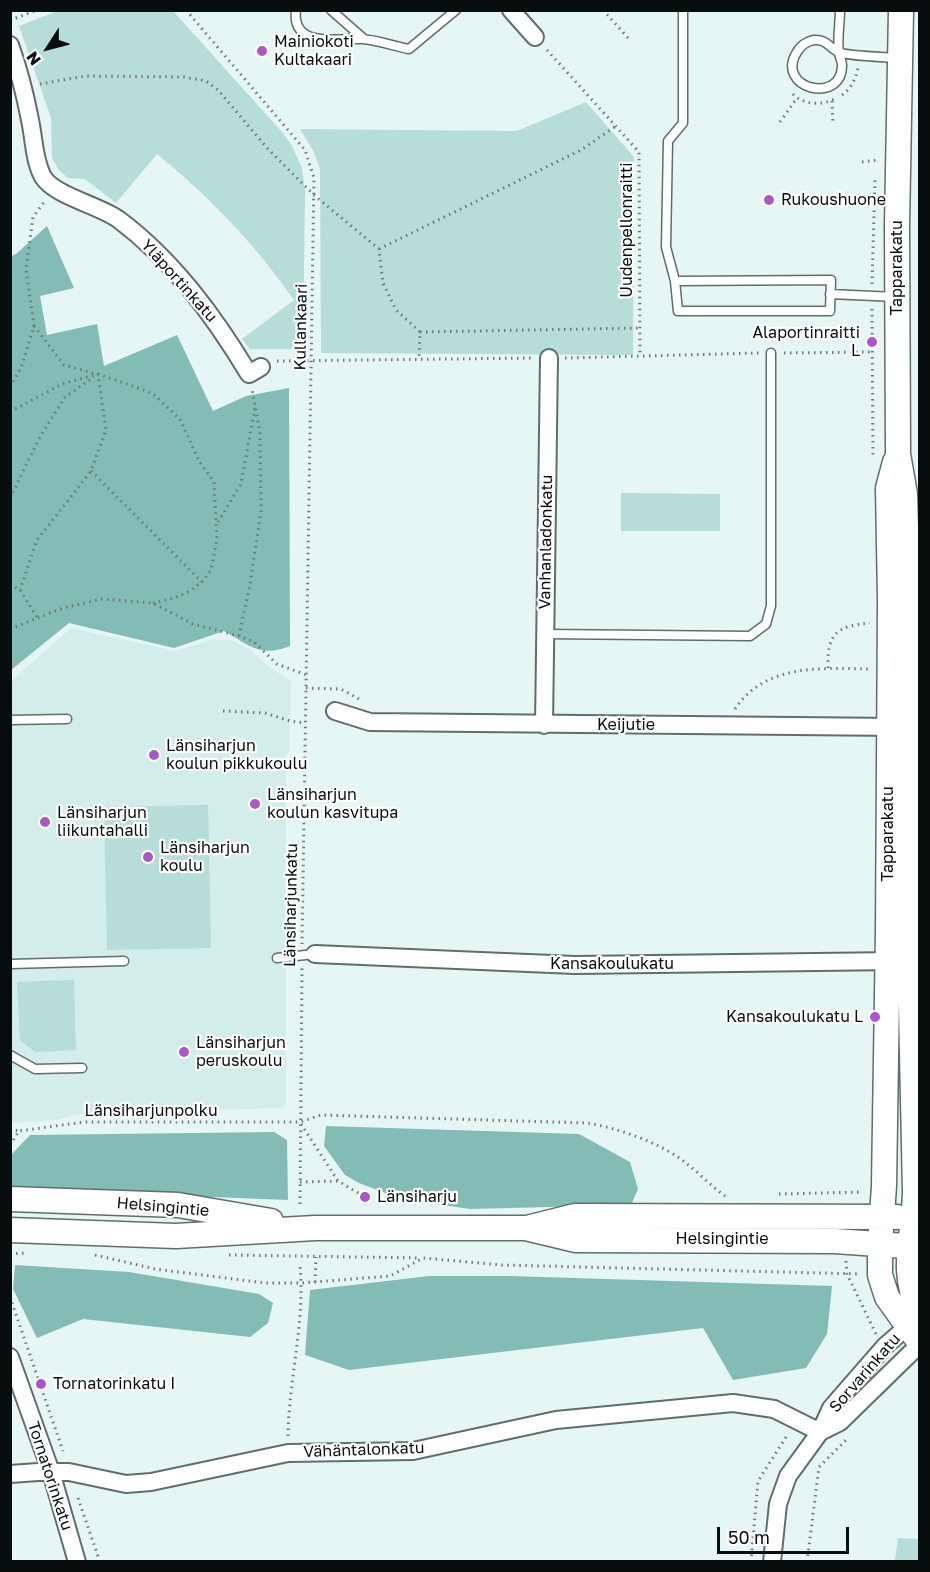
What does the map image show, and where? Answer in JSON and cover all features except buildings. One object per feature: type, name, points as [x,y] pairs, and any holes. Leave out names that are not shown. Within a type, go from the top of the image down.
[{"type":"main road","name":"Tapparakatu","points":[[880,1275],[880,1244],[899,961],[907,726],[905,494],[898,454],[897,297],[888,59],[901,10]]},
{"type":"main road","name":"Tapparakatu","points":[[899,961],[917,1217],[909,1284],[917,1330]]},
{"type":"main road","name":"Helsingintie","points":[[10,1199],[178,1205],[315,1228]]},
{"type":"main road","name":"Helsingintie","points":[[526,1228],[575,1216],[917,1217]]},
{"type":"main road","name":"Helsingintie","points":[[10,1230],[176,1236],[315,1228],[526,1228],[576,1240],[771,1239],[914,1247]]},
{"type":"main road","points":[[880,1275],[887,1297],[917,1330]]},
{"type":"street","points":[[511,10],[535,37]]},
{"type":"street","points":[[10,45],[23,87],[39,166],[44,178],[54,189]]},
{"type":"street","name":"Yläportinkatu","points":[[54,189],[116,218],[148,244],[184,282],[255,371]]},
{"type":"street","name":"Vanhanladonkatu","points":[[544,725],[549,358]]},
{"type":"street","name":"Keijutie","points":[[335,711],[370,722],[907,726]]},
{"type":"street","name":"Kansakoulukatu","points":[[308,954],[574,965],[899,961]]},
{"type":"street","name":"Sorvarinkatu","points":[[772,1562],[778,1504],[788,1476],[820,1432],[831,1408],[885,1346],[917,1330]]},
{"type":"street","name":"Tornatorinkatu","points":[[10,1357],[51,1472],[77,1562]]},
{"type":"street","name":"Vähäntalonkatu","points":[[10,1474],[69,1472],[126,1484],[151,1482],[288,1453],[413,1451],[556,1420],[733,1403],[774,1409],[820,1432]]},
{"type":"lane","points":[[296,10],[297,26],[303,34],[323,41],[364,39],[409,49],[456,10]]},
{"type":"lane","points":[[331,10],[364,39]]},
{"type":"lane","points":[[675,281],[831,279],[830,311],[678,311],[675,281],[666,247],[668,141],[683,123],[683,10]]},
{"type":"lane","points":[[840,10],[839,52],[842,65],[838,80],[826,88],[812,90],[801,84],[793,72],[793,58],[801,45],[814,40],[829,43],[839,52],[888,59]]},
{"type":"lane","points":[[830,294],[897,297]]},
{"type":"lane","points":[[545,634],[750,636],[766,624],[771,606],[771,353]]},
{"type":"lane","points":[[10,720],[67,719]]},
{"type":"lane","points":[[277,958],[308,954]]},
{"type":"lane","points":[[10,964],[124,961]]},
{"type":"lane","points":[[10,1055],[35,1069],[82,1068]]},
{"type":"path","points":[[10,20],[38,10]]},
{"type":"path","name":"Kullankaari","points":[[186,10],[305,150],[314,178],[306,688]]},
{"type":"path","points":[[603,10],[629,39]]},
{"type":"path","name":"Uudenpellonraitti","points":[[535,37],[639,152],[640,356]]},
{"type":"path","points":[[787,88],[797,99],[819,104],[832,101],[847,91],[856,76],[859,63],[888,59]]},
{"type":"path","points":[[23,87],[85,76],[184,77],[206,81],[218,90],[267,148],[314,195],[379,249],[383,283],[396,310],[420,332],[640,328]]},
{"type":"path","points":[[780,123],[797,99]]},
{"type":"path","points":[[832,101],[833,124]]},
{"type":"path","points":[[379,249],[581,150],[616,126]]},
{"type":"path","points":[[862,162],[876,160],[872,296],[873,469]]},
{"type":"path","points":[[10,387],[21,368],[34,326],[26,269],[33,217],[54,189]]},
{"type":"path","points":[[12,630],[37,617],[63,608],[102,599],[153,603],[174,598],[202,582],[211,570],[216,555],[217,522],[213,482],[199,461],[180,419],[152,393],[64,365],[34,326]]},
{"type":"path","points":[[419,358],[420,332]]},
{"type":"path","points":[[217,522],[241,484],[255,405],[255,371]]},
{"type":"path","points":[[10,412],[62,384],[98,374]]},
{"type":"path","points":[[20,590],[37,540],[91,471],[106,430],[98,374]]},
{"type":"path","points":[[10,498],[41,435],[64,397],[98,374]]},
{"type":"path","points":[[239,636],[249,590],[261,512],[260,433],[255,405]]},
{"type":"path","points":[[91,471],[202,582]]},
{"type":"path","points":[[10,584],[20,590],[37,617]]},
{"type":"path","points":[[153,603],[193,624],[254,642],[277,664],[307,675]]},
{"type":"path","points":[[828,668],[829,645],[837,632],[851,624],[875,622]]},
{"type":"path","points":[[735,709],[748,693],[770,678],[795,670],[868,669]]},
{"type":"path","name":"Länsiharjunkatu","points":[[300,1204],[300,1122],[308,954],[306,688]]},
{"type":"path","points":[[223,711],[265,713],[305,723]]},
{"type":"path","name":"Länsiharjunpolku","points":[[19,1131],[84,1122],[300,1122],[321,1115],[587,1123],[611,1127],[649,1142],[684,1161],[724,1196],[735,1196]]},
{"type":"path","points":[[300,1122],[338,1181],[365,1197]]},
{"type":"path","points":[[10,1129],[19,1131],[10,1145]]},
{"type":"path","points":[[300,1182],[338,1181]]},
{"type":"path","points":[[776,1194],[884,1192]]},
{"type":"path","points":[[10,1254],[33,1252]]},
{"type":"path","points":[[109,1254],[86,1253],[155,1269],[265,1283],[302,1283],[390,1276],[423,1258]]},
{"type":"path","points":[[224,1255],[423,1258],[502,1265],[880,1275]]},
{"type":"path","points":[[315,1282],[316,1257]]},
{"type":"path","points":[[288,1453],[288,1408],[298,1335],[302,1283],[300,1266]]},
{"type":"path","points":[[807,1562],[819,1467],[851,1436]]},
{"type":"shaded area","points":[[60,10],[173,11],[283,133],[302,168],[305,192],[303,349],[250,349],[242,339],[294,300],[231,222],[157,154],[116,203],[85,179],[68,178],[58,169],[52,158],[51,118],[19,26]]},
{"type":"shaded area","points":[[586,102],[634,157],[633,355],[321,353],[320,169],[314,152],[300,129],[517,131]]},
{"type":"shaded area","points":[[47,226],[74,288],[40,296],[47,335],[97,324],[104,366],[177,335],[213,411],[246,396],[289,388],[290,646],[271,651],[263,650],[248,645],[224,631],[174,648],[69,623],[11,670],[11,256]]},
{"type":"shaded area","points":[[621,493],[720,494],[720,531],[621,531]]},
{"type":"shaded area","name":"Länsiharjun koulu","points":[[71,628],[176,651],[214,639],[234,641],[249,649],[268,666],[291,681],[289,751],[286,756],[286,1103],[281,1108],[76,1114],[57,1120],[11,1123],[11,681]]},
{"type":"shaded area","points":[[208,805],[211,948],[107,950],[104,807]]},
{"type":"shaded area","points":[[74,980],[76,1050],[35,1052],[20,1040],[17,982]]},
{"type":"shaded area","points":[[326,1126],[579,1134],[630,1162],[638,1189],[631,1205],[470,1209],[401,1199],[359,1183],[345,1175],[324,1146]]},
{"type":"shaded area","points":[[274,1132],[287,1140],[288,1200],[12,1189],[10,1156],[30,1135]]},
{"type":"shaded area","points":[[15,1265],[129,1272],[259,1294],[273,1303],[268,1323],[250,1337],[83,1319],[37,1338],[13,1289]]},
{"type":"shaded area","points":[[429,1276],[510,1276],[832,1286],[827,1334],[806,1368],[733,1380],[703,1328],[349,1370],[305,1355],[310,1290]]},
{"type":"shaded area","points":[[898,1538],[919,1539],[919,1561],[895,1561]]},
{"type":"place","name":"Mainiokoti Kultakaari","points":[[262,51]]},
{"type":"place","name":"Rukoushuone","points":[[769,200]]},
{"type":"place","name":"Alaportinraitti L","points":[[872,342]]},
{"type":"place","name":"Länsiharjun koulun pikkukoulu","points":[[154,755]]},
{"type":"place","name":"Länsiharjun koulun kasvitupa","points":[[255,804]]},
{"type":"place","name":"Länsiharjun liikuntahalli","points":[[45,822]]},
{"type":"place","name":"Länsiharjun koulu","points":[[148,857]]},
{"type":"place","name":"Kansakoulukatu L","points":[[875,1017]]},
{"type":"place","name":"Länsiharjun peruskoulu","points":[[184,1052]]},
{"type":"place","name":"Länsiharju","points":[[365,1197]]},
{"type":"place","name":"Tornatorinkatu I","points":[[41,1384]]}]
